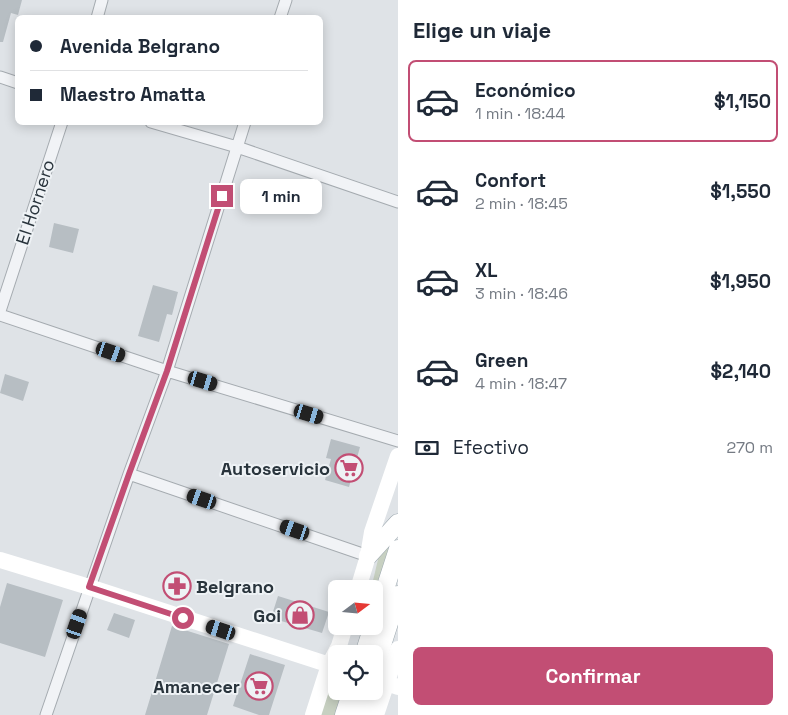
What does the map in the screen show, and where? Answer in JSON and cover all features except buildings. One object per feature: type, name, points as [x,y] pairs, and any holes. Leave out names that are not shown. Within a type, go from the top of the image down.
[{"type":"main road","points":[[361,580],[368,556],[372,532],[398,456]]},
{"type":"main road","points":[[368,556],[398,523]]},
{"type":"main road","points":[[383,595],[398,549]]},
{"type":"main road","points":[[0,560],[328,664]]},
{"type":"main road","points":[[382,645],[398,596]]},
{"type":"main road","points":[[376,715],[398,649]]},
{"type":"main road","points":[[313,715],[328,678]]},
{"type":"main road","points":[[344,715],[349,700]]},
{"type":"main road","points":[[359,715],[364,700]]},
{"type":"street","points":[[97,15],[102,0]]},
{"type":"street","points":[[281,15],[286,0]]},
{"type":"street","points":[[0,77],[15,82]]},
{"type":"street","name":"El Hornero","points":[[0,311],[61,125]]},
{"type":"street","points":[[161,125],[237,147],[398,202]]},
{"type":"street","points":[[46,715],[89,587],[167,371],[244,125]]},
{"type":"street","points":[[0,315],[167,371],[398,441]]},
{"type":"street","points":[[129,474],[368,556]]},
{"type":"green space","points":[[393,541],[382,580],[373,580],[380,551]]},
{"type":"green space","points":[[328,691],[328,700],[341,700],[339,715],[319,715]]},
{"type":"place","name":"Autoservicio","points":[[349,468]]},
{"type":"place","name":"Belgrano","points":[[177,586]]},
{"type":"place","name":"Goi","points":[[300,615]]},
{"type":"place","name":"Amanecer","points":[[259,686]]},
{"type":"route","points":[[183,618],[89,587],[167,371],[222,196]]}]
